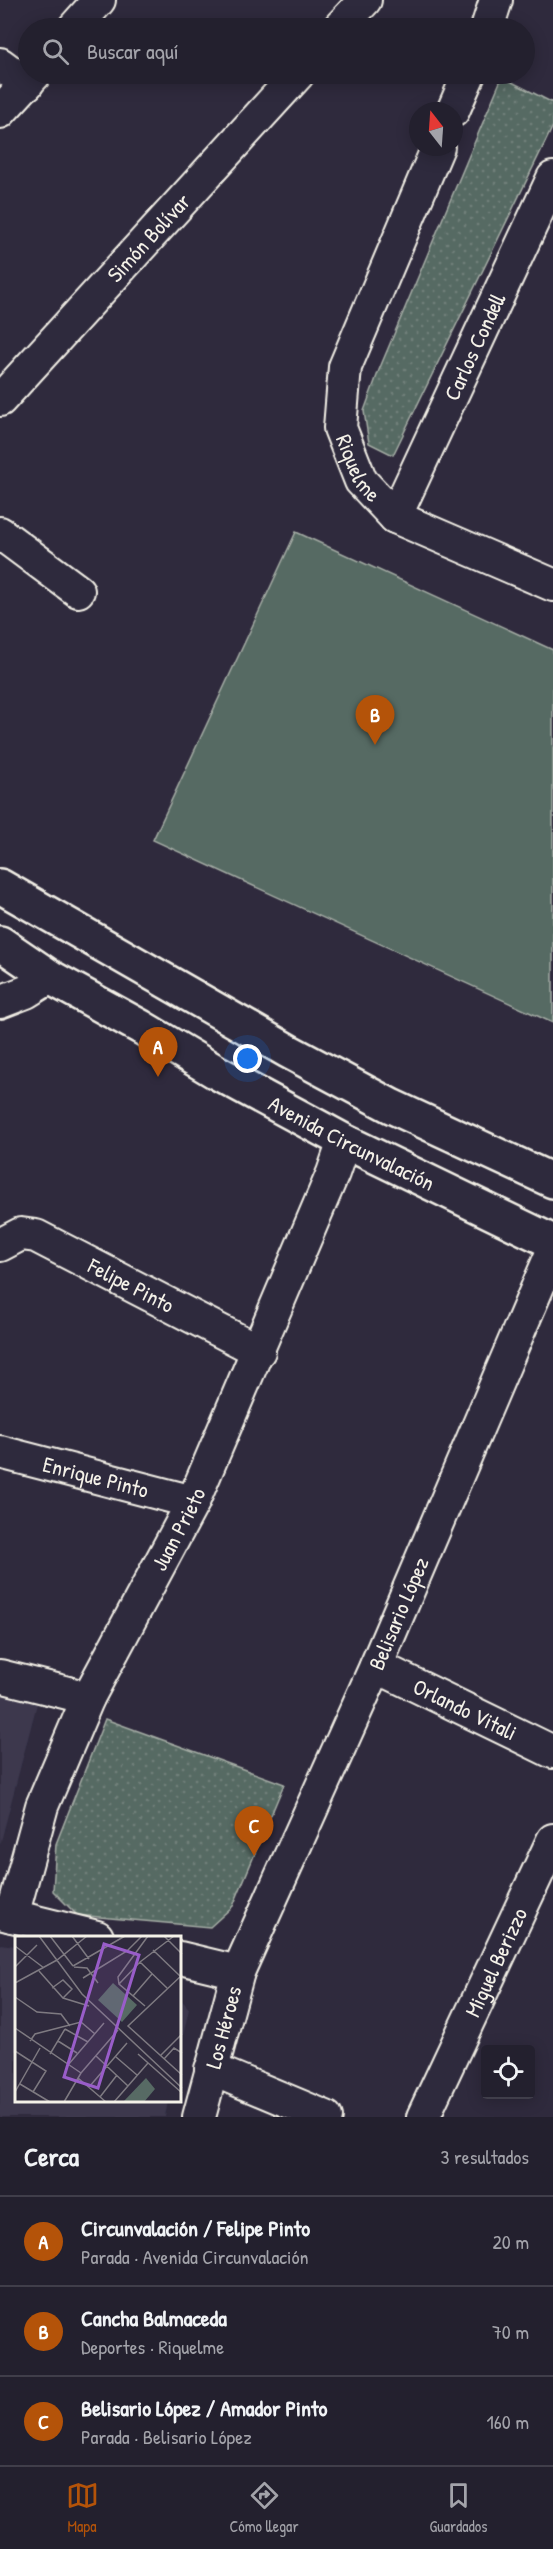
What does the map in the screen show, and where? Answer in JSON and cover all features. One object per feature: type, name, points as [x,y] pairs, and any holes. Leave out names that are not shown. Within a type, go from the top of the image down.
[{"type":"main road","points":[[0,886],[298,1056],[391,1106],[553,1181]]},
{"type":"main road","name":"Avenida Circunvalación","points":[[0,943],[50,977],[218,1073],[344,1141],[553,1242]]},
{"type":"street","points":[[83,18],[99,0]]},
{"type":"street","points":[[348,18],[365,0]]},
{"type":"street","points":[[490,18],[496,0]]},
{"type":"street","points":[[0,64],[18,73]]},
{"type":"street","points":[[0,112],[26,84]]},
{"type":"street","name":"Simón Bolívar","points":[[0,400],[289,84]]},
{"type":"street","points":[[457,102],[465,84]]},
{"type":"street","name":"Riquelme","points":[[434,156],[345,367],[340,428],[361,481],[395,517],[553,585]]},
{"type":"street","name":"Carlos Condell","points":[[395,517],[553,178]]},
{"type":"street","points":[[0,533],[78,591]]},
{"type":"street","points":[[0,1002],[26,993],[50,977]]},
{"type":"street","name":"Juan Prieto","points":[[6,1914],[42,1806],[88,1698],[193,1502],[259,1351],[333,1173],[344,1141]]},
{"type":"street","name":"Felipe Pinto","points":[[0,1245],[21,1234],[36,1236],[259,1351]]},
{"type":"street","name":"Belisario López","points":[[238,1972],[376,1666],[553,1251]]},
{"type":"street","name":"Enrique Pinto","points":[[0,1452],[193,1502]]},
{"type":"street","name":"Orlando Vitali","points":[[376,1666],[553,1752]]},
{"type":"street","points":[[0,1676],[88,1698]]},
{"type":"street","name":"Miguel Berizzo","points":[[423,2117],[553,1840]]},
{"type":"street","points":[[6,1914],[93,1936]]},
{"type":"street","points":[[182,1958],[238,1972]]},
{"type":"street","name":"Los Héroes","points":[[200,2117],[238,1972]]},
{"type":"street","points":[[211,2069],[326,2117]]},
{"type":"shaded area","points":[[0,1687],[39,1696],[0,1845]]},
{"type":"shaded area","points":[[0,1944],[15,1946],[15,2102],[168,2102],[165,2117],[0,2117]]},
{"type":"shaded area","points":[[182,2000],[189,2009],[182,2040]]},
{"type":"green space","points":[[499,84],[516,84],[553,103],[553,126],[393,455],[369,443],[364,411]]},
{"type":"green space","points":[[296,532],[553,650],[553,1023],[153,840]]},
{"type":"green space","points":[[105,1719],[284,1784],[233,1906],[210,1927],[77,1915],[53,1891],[56,1844]]},
{"type":"place","name":"Cancha Balmaceda","points":[[375,745]]},
{"type":"place","name":"Circunvalación / Felipe Pinto","points":[[158,1077]]},
{"type":"place","name":"Belisario López / Amador Pinto","points":[[254,1856]]}]
